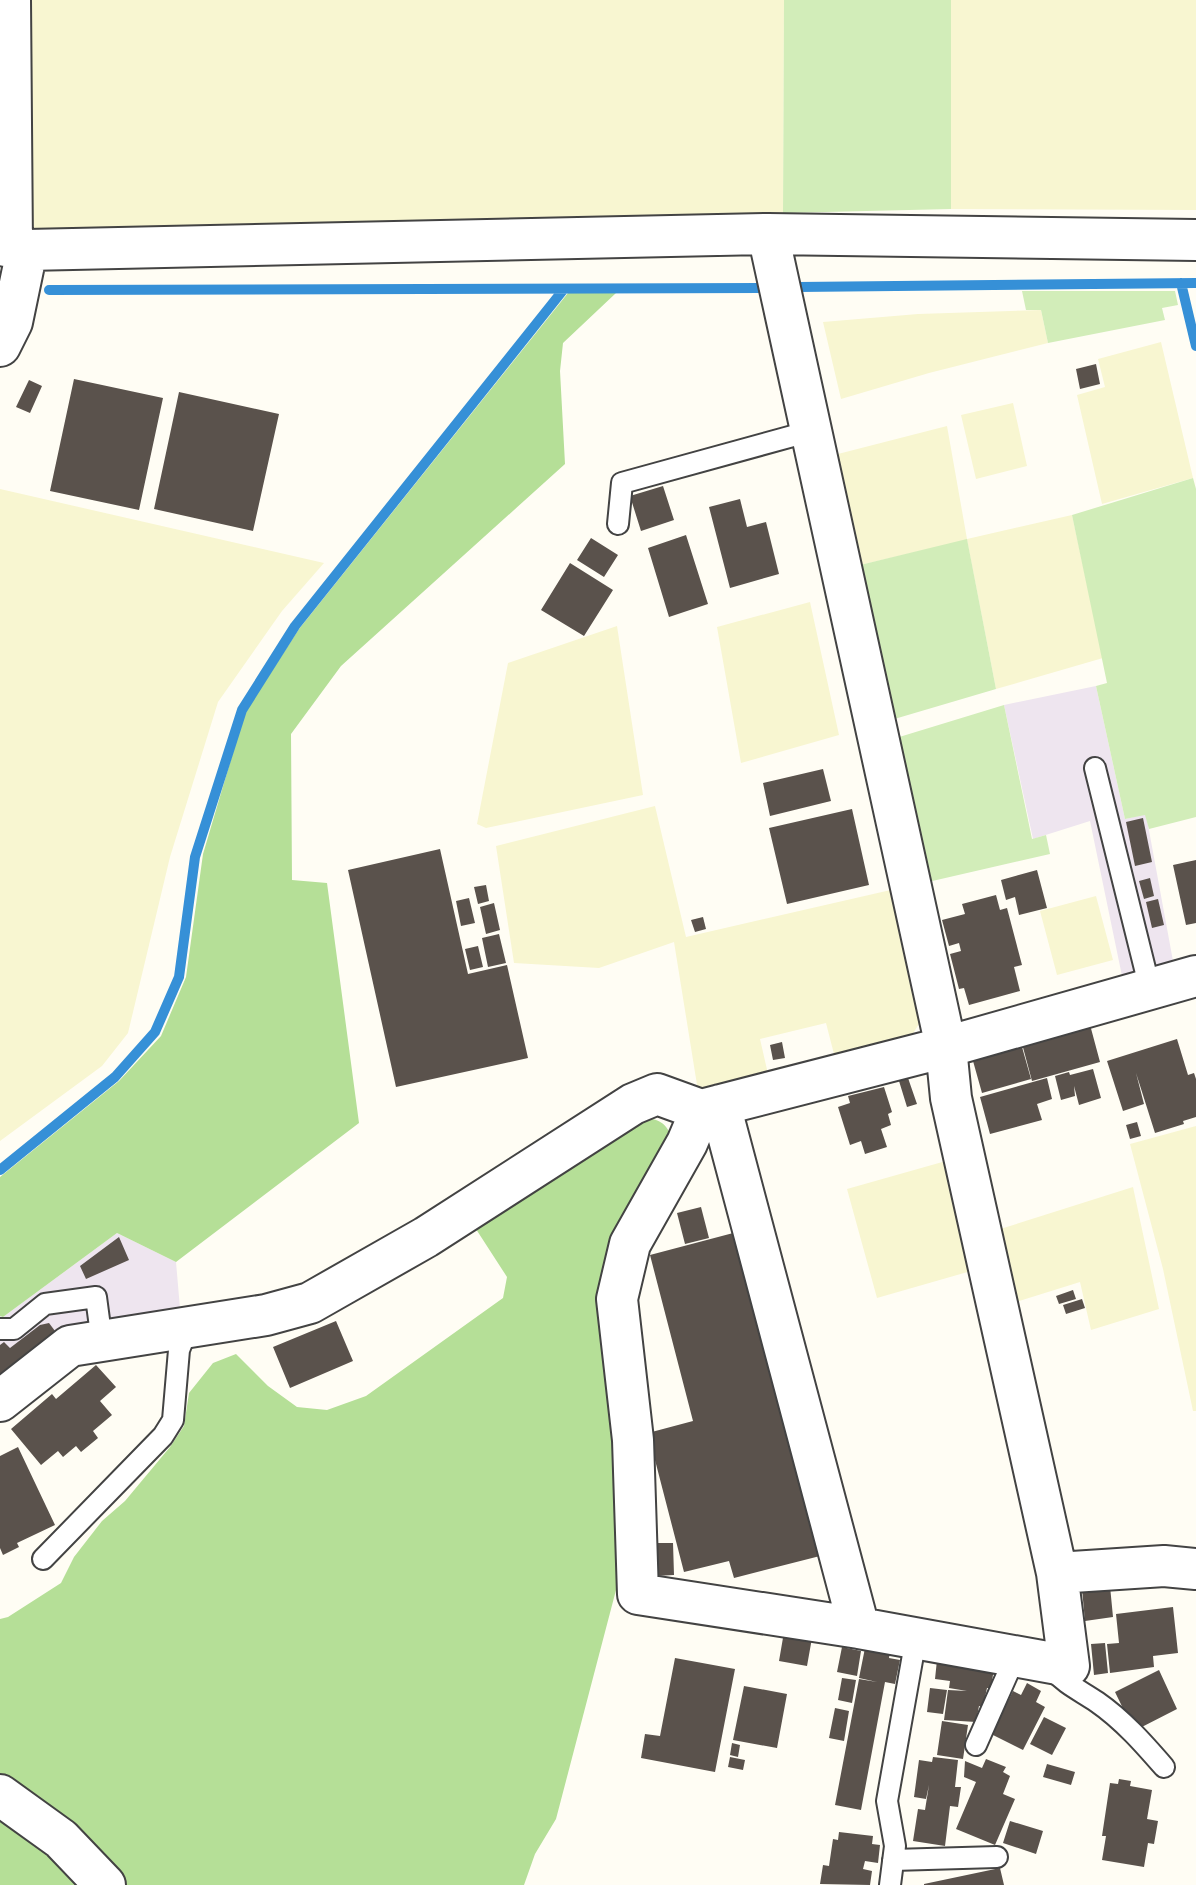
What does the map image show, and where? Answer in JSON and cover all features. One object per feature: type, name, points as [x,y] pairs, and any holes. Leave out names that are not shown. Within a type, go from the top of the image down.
[{"type":"street","points":[[0,346],[12,322],[10,0]]},
{"type":"street","points":[[13,247],[768,234],[1196,240]]},
{"type":"street","points":[[710,1108],[630,1244],[617,1299],[633,1440],[638,1594],[859,1628],[1069,1666],[1057,1573],[951,1098],[946,1047],[768,234]]},
{"type":"street","points":[[0,1401],[70,1346],[266,1315],[310,1303],[426,1237],[633,1104],[657,1094],[710,1108],[946,1047],[1196,976]]},
{"type":"street","points":[[710,1108],[859,1628]]},
{"type":"street","points":[[1057,1573],[1164,1566],[1196,1569]]},
{"type":"street","points":[[0,1795],[61,1839],[105,1885]]},
{"type":"lane","points":[[618,524],[622,483],[811,431]]},
{"type":"lane","points":[[1095,768],[1150,989]]},
{"type":"lane","points":[[0,1329],[14,1329],[45,1304],[96,1297],[102,1342]]},
{"type":"lane","points":[[43,1559],[163,1436],[173,1420],[179,1350],[188,1327]]},
{"type":"lane","points":[[890,1885],[895,1846],[887,1801],[916,1638]]},
{"type":"lane","points":[[976,1745],[1031,1660],[1099,1703],[1138,1738],[1164,1767]]},
{"type":"lane","points":[[893,1860],[997,1857]]},
{"type":"shaded area","points":[[20,0],[784,0],[783,213],[20,230]]},
{"type":"shaded area","points":[[951,0],[1196,0],[1196,210],[951,209]]},
{"type":"shaded area","points":[[1041,310],[1048,343],[841,399],[823,322],[918,314]]},
{"type":"shaded area","points":[[1161,342],[1193,478],[1102,504],[1077,395],[1105,387],[1098,359]]},
{"type":"shaded area","points":[[1013,403],[1027,466],[976,479],[961,415]]},
{"type":"shaded area","points":[[947,426],[967,539],[1072,515],[1103,658],[996,689],[967,540],[856,566],[834,455]]},
{"type":"shaded area","points":[[0,489],[324,563],[282,611],[218,702],[170,857],[128,1033],[102,1066],[0,1141]]},
{"type":"shaded area","points":[[810,602],[839,735],[741,763],[717,627]]},
{"type":"shaded area","points":[[617,626],[643,795],[486,828],[477,824],[508,663]]},
{"type":"shaded area","points":[[1096,686],[1125,819],[1146,814],[1173,961],[1122,976],[1090,821],[1033,839],[1004,705]]},
{"type":"shaded area","points":[[655,806],[686,937],[895,889],[922,1019],[909,1040],[835,1058],[826,1023],[760,1039],[768,1074],[698,1091],[674,942],[599,968],[514,963],[496,846]]},
{"type":"shaded area","points":[[1096,896],[1113,960],[1057,975],[1040,911]]},
{"type":"shaded area","points":[[1196,1126],[1196,1411],[1193,1411],[1163,1269],[1130,1144]]},
{"type":"shaded area","points":[[953,1159],[978,1269],[877,1298],[847,1189]]},
{"type":"shaded area","points":[[1133,1187],[1159,1309],[1091,1330],[1080,1282],[1010,1304],[994,1231]]},
{"type":"shaded area","points":[[117,1233],[176,1262],[181,1320],[0,1390],[0,1316],[3,1317]]},
{"type":"green space","points":[[784,0],[951,0],[951,209],[783,213]]},
{"type":"green space","points":[[1022,291],[1175,291],[1178,305],[1162,308],[1165,320],[1048,343],[1041,310],[1026,310]]},
{"type":"green space","points":[[568,293],[616,293],[563,343],[560,371],[565,464],[341,666],[291,734],[292,880],[327,883],[359,1123],[176,1262],[117,1233],[3,1317],[0,1316],[0,1177],[119,1081],[161,1036],[186,977],[203,854],[245,712],[299,629]]},
{"type":"green space","points":[[1193,478],[1196,489],[1196,817],[1149,829],[1145,815],[1125,819],[1096,686],[1107,683],[1072,515]]},
{"type":"green space","points":[[967,539],[996,689],[891,720],[856,566]]},
{"type":"green space","points":[[1004,705],[1032,839],[1046,835],[1050,854],[928,882],[896,738]]},
{"type":"green space","points":[[637,1117],[663,1124],[672,1139],[616,1238],[616,1590],[556,1819],[535,1854],[524,1885],[124,1885],[0,1782],[0,1619],[61,1583],[74,1557],[102,1521],[125,1501],[170,1447],[184,1426],[189,1393],[213,1363],[236,1354],[268,1386],[297,1407],[327,1410],[366,1396],[503,1298],[507,1277],[474,1226]]},
{"type":"green space","points":[[0,1810],[90,1885],[0,1885]]},
{"type":"building","points":[[1096,364],[1100,384],[1080,389],[1076,369]]},
{"type":"building","points":[[74,379],[163,398],[139,510],[50,491]]},
{"type":"building","points":[[29,380],[42,386],[30,413],[16,407]]},
{"type":"building","points":[[179,392],[279,414],[253,531],[154,509]]},
{"type":"building","points":[[663,486],[674,520],[641,531],[630,496]]},
{"type":"building","points":[[740,499],[747,527],[766,522],[779,574],[730,588],[709,507]]},
{"type":"building","points":[[686,535],[708,604],[669,617],[648,548]]},
{"type":"building","points":[[591,538],[618,555],[604,577],[577,560]]},
{"type":"building","points":[[570,563],[613,590],[584,636],[541,610]]},
{"type":"building","points":[[823,769],[831,801],[770,816],[763,783]]},
{"type":"building","points":[[852,809],[869,885],[787,904],[769,828]]},
{"type":"building","points":[[1143,818],[1152,862],[1135,866],[1126,822]]},
{"type":"building","points":[[440,849],[468,974],[507,965],[528,1058],[396,1087],[348,870]]},
{"type":"building","points":[[1196,860],[1196,923],[1186,925],[1173,865]]},
{"type":"building","points":[[1037,870],[1047,908],[1019,915],[1015,897],[1006,900],[1001,880]]},
{"type":"building","points":[[1150,878],[1154,896],[1144,899],[1139,881]]},
{"type":"building","points":[[486,885],[489,901],[478,904],[474,887]]},
{"type":"building","points":[[996,895],[1000,910],[1007,908],[1022,965],[1014,967],[1020,991],[969,1005],[964,988],[959,989],[950,954],[961,951],[959,943],[949,946],[942,920],[965,914],[962,904]]},
{"type":"building","points":[[469,898],[475,923],[461,926],[456,901]]},
{"type":"building","points":[[1158,899],[1164,925],[1152,928],[1146,902]]},
{"type":"building","points":[[494,903],[500,930],[486,934],[480,907]]},
{"type":"building","points":[[703,917],[706,929],[695,932],[691,920]]},
{"type":"building","points":[[499,934],[506,963],[488,967],[482,938]]},
{"type":"building","points":[[478,946],[483,967],[470,970],[465,949]]},
{"type":"building","points":[[1089,1021],[1100,1062],[1032,1081],[1021,1040]]},
{"type":"building","points":[[1177,1039],[1188,1075],[1194,1073],[1196,1079],[1196,1117],[1155,1133],[1136,1073],[1144,1104],[1123,1111],[1107,1061]]},
{"type":"building","points":[[782,1042],[785,1058],[773,1060],[770,1045]]},
{"type":"building","points":[[1022,1047],[1031,1079],[982,1093],[973,1061]]},
{"type":"building","points":[[1093,1069],[1101,1098],[1079,1105],[1074,1086],[1075,1096],[1061,1100],[1055,1076]]},
{"type":"building","points":[[908,1078],[917,1104],[907,1107],[899,1081]]},
{"type":"building","points":[[1047,1078],[1052,1099],[1037,1104],[1042,1120],[990,1134],[980,1097]]},
{"type":"building","points":[[884,1087],[892,1112],[888,1114],[891,1125],[881,1129],[887,1147],[865,1154],[861,1141],[850,1145],[838,1107],[850,1103],[848,1096]]},
{"type":"building","points":[[1137,1122],[1141,1136],[1130,1139],[1126,1125]]},
{"type":"building","points":[[701,1207],[709,1238],[685,1244],[677,1213]]},
{"type":"building","points":[[737,1232],[820,1556],[734,1578],[729,1561],[684,1572],[648,1433],[693,1421],[650,1255]]},
{"type":"building","points":[[119,1237],[129,1260],[86,1279],[80,1266]]},
{"type":"building","points":[[1073,1290],[1076,1299],[1059,1304],[1056,1296]]},
{"type":"building","points":[[1082,1299],[1085,1308],[1066,1314],[1063,1305]]},
{"type":"building","points":[[336,1321],[353,1361],[290,1388],[273,1347]]},
{"type":"building","points":[[49,1323],[61,1339],[0,1388],[0,1345],[4,1342],[10,1348],[40,1325]]},
{"type":"building","points":[[96,1365],[116,1387],[100,1401],[112,1415],[93,1431],[98,1438],[81,1452],[76,1446],[63,1457],[58,1451],[41,1465],[11,1429],[52,1394],[56,1399]]},
{"type":"building","points":[[18,1447],[55,1525],[17,1543],[19,1547],[3,1555],[0,1548],[0,1456]]},
{"type":"building","points":[[655,1543],[673,1543],[674,1575],[655,1576]]},
{"type":"building","points":[[1110,1586],[1113,1617],[1085,1621],[1082,1589]]},
{"type":"building","points":[[1173,1607],[1178,1653],[1153,1656],[1154,1667],[1110,1673],[1107,1644],[1119,1643],[1116,1614]]},
{"type":"building","points":[[784,1632],[812,1638],[807,1666],[779,1661]]},
{"type":"building","points":[[1105,1643],[1108,1673],[1094,1675],[1091,1644]]},
{"type":"building","points":[[842,1647],[861,1651],[857,1676],[837,1672]]},
{"type":"building","points":[[865,1648],[890,1652],[889,1658],[900,1660],[895,1684],[885,1682],[861,1810],[835,1805],[859,1679],[877,1682],[859,1678]]},
{"type":"building","points":[[675,1658],[735,1669],[715,1772],[641,1758],[645,1734],[660,1736]]},
{"type":"building","points":[[937,1660],[994,1668],[991,1688],[987,1688],[983,1707],[979,1706],[976,1722],[944,1720],[948,1690],[967,1691],[949,1688],[950,1681],[935,1679]]},
{"type":"building","points":[[1159,1670],[1177,1709],[1134,1731],[1115,1692]]},
{"type":"building","points":[[842,1678],[856,1680],[852,1703],[838,1700]]},
{"type":"building","points":[[1027,1683],[1041,1691],[1036,1702],[1045,1707],[1023,1750],[991,1734],[1013,1691],[1021,1695]]},
{"type":"building","points":[[744,1686],[787,1694],[777,1748],[733,1740]]},
{"type":"building","points":[[930,1688],[947,1690],[943,1714],[927,1712]]},
{"type":"building","points":[[835,1708],[849,1711],[844,1741],[829,1738]]},
{"type":"building","points":[[1044,1717],[1066,1728],[1052,1755],[1030,1744]]},
{"type":"building","points":[[942,1721],[968,1725],[963,1759],[937,1755]]},
{"type":"building","points":[[732,1743],[740,1745],[738,1757],[730,1755]]},
{"type":"building","points":[[730,1757],[745,1760],[743,1770],[728,1767]]},
{"type":"building","points":[[933,1757],[958,1760],[955,1787],[961,1787],[958,1807],[950,1806],[945,1846],[913,1841],[918,1809],[925,1810],[929,1785],[926,1799],[914,1797],[919,1760],[932,1762]]},
{"type":"building","points":[[986,1759],[1006,1767],[1003,1772],[1010,1776],[1003,1794],[1015,1799],[995,1845],[956,1829],[976,1782],[964,1777],[965,1761],[982,1768]]},
{"type":"building","points":[[1047,1764],[1075,1772],[1071,1785],[1043,1777]]},
{"type":"building","points":[[1119,1779],[1131,1781],[1130,1786],[1152,1790],[1147,1819],[1158,1821],[1154,1844],[1148,1843],[1144,1867],[1102,1860],[1106,1836],[1102,1836],[1110,1783],[1118,1784]]},
{"type":"building","points":[[1010,1821],[1043,1831],[1036,1854],[1003,1843]]},
{"type":"building","points":[[839,1832],[873,1836],[872,1844],[880,1845],[878,1863],[865,1861],[863,1869],[872,1871],[870,1885],[820,1884],[823,1865],[829,1866],[833,1839],[838,1840]]},
{"type":"building","points":[[1000,1868],[1004,1885],[924,1885],[924,1884]]},
{"type":"waterway","points":[[1181,283],[1196,346]]},
{"type":"waterway","points":[[798,287],[1196,283]]},
{"type":"waterway","points":[[49,290],[761,288]]},
{"type":"waterway","points":[[0,1170],[115,1077],[155,1032],[179,977],[195,857],[242,710],[295,626],[564,289]]}]
